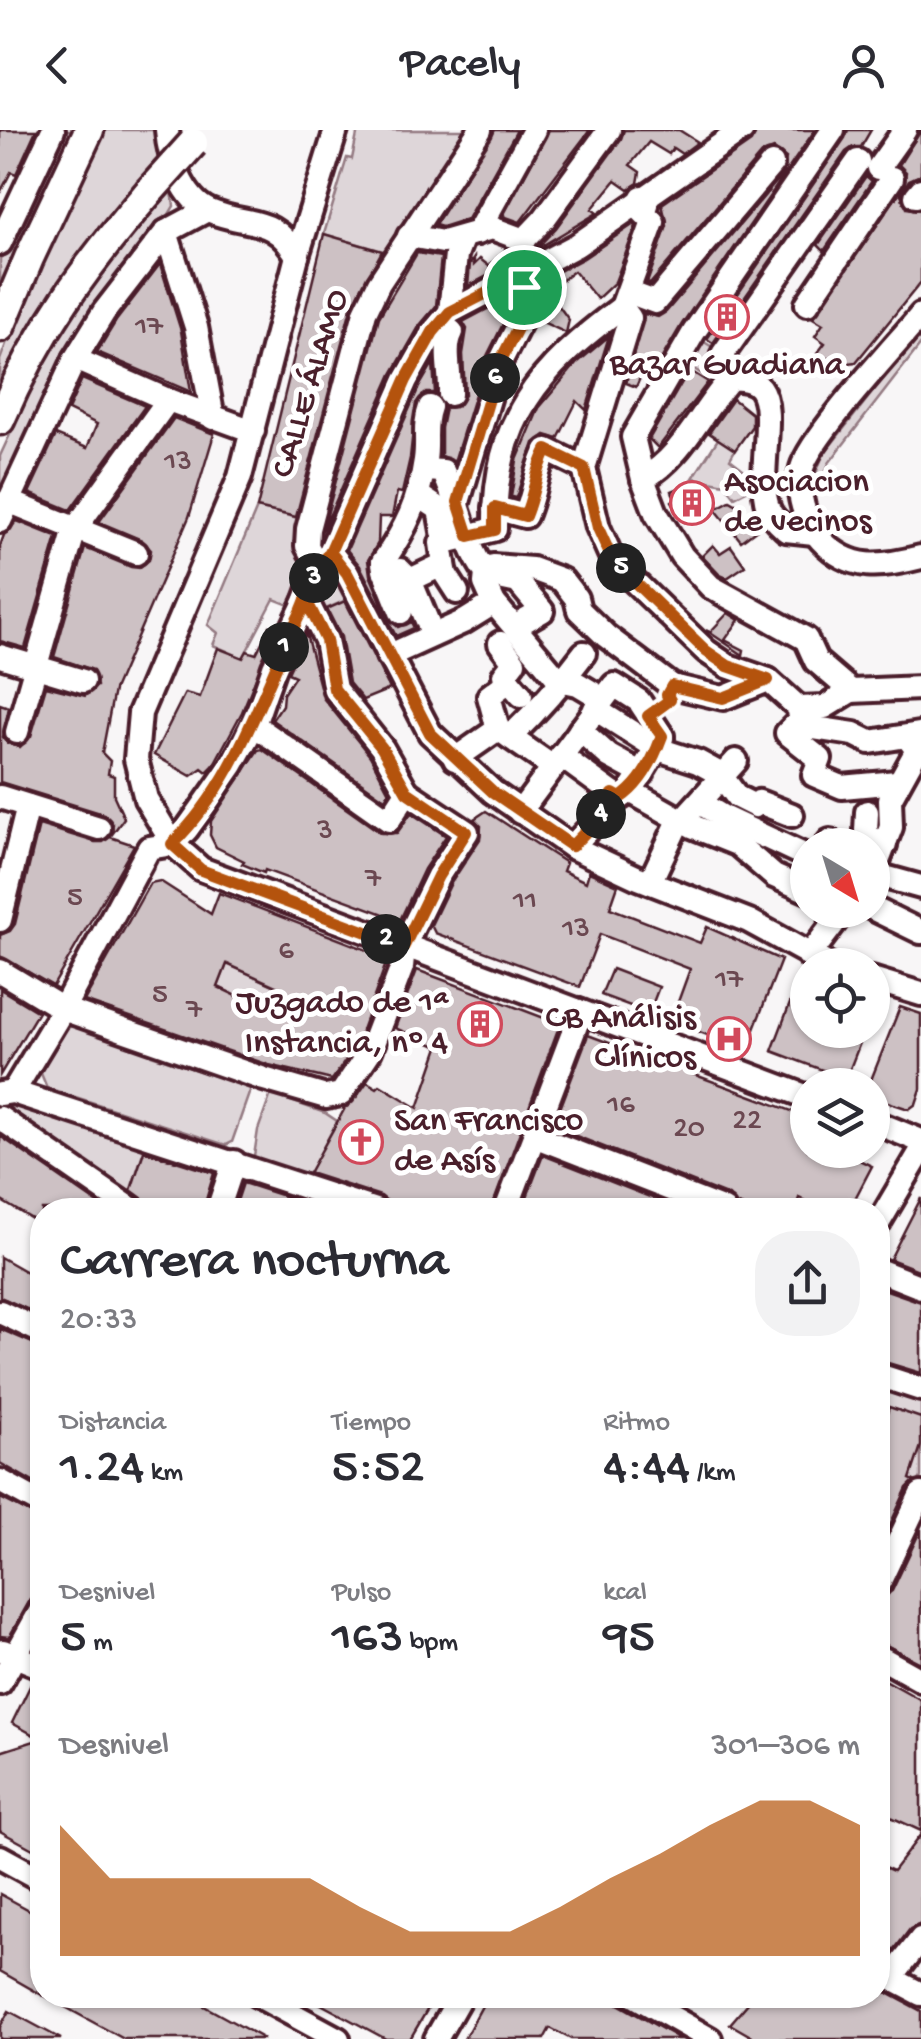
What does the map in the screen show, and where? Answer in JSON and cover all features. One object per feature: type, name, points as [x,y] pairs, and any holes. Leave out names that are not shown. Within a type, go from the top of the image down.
[{"type":"main road","points":[[0,327],[90,130]]},
{"type":"main road","points":[[0,420],[25,362],[66,295],[199,136]]},
{"type":"street","points":[[0,243],[52,130]]},
{"type":"street","points":[[167,130],[173,165],[206,210]]},
{"type":"street","points":[[336,130],[297,256],[240,478],[140,713],[137,768],[146,799],[172,844],[201,870],[790,1089]]},
{"type":"street","name":"CALLE ÁLAMO","points":[[324,559],[310,554],[306,538],[365,312],[379,283],[480,130]]},
{"type":"street","points":[[433,635],[384,562],[410,523],[424,470],[452,332],[446,317],[456,254],[534,130]]},
{"type":"street","points":[[410,236],[431,242],[492,228],[526,239],[609,130]]},
{"type":"street","points":[[340,1198],[7,1093],[63,1009],[150,848],[172,844],[198,816],[254,725],[274,667],[424,346],[446,317],[577,245],[742,130]]},
{"type":"street","points":[[833,130],[694,332],[632,437],[656,512],[682,556],[711,588],[806,640],[816,660],[851,691]]},
{"type":"street","points":[[731,378],[724,354],[905,130]]},
{"type":"street","points":[[625,300],[655,302],[772,164]]},
{"type":"street","points":[[807,304],[876,169]]},
{"type":"street","points":[[136,554],[76,529],[4,511],[75,359],[137,266],[166,232],[206,210],[288,226],[298,223],[314,196]]},
{"type":"street","points":[[362,602],[401,584],[469,536],[495,530],[507,440],[536,382],[625,300],[653,222],[640,210],[648,205],[642,197]]},
{"type":"street","points":[[268,225],[280,232],[297,256]]},
{"type":"street","points":[[166,232],[196,327],[213,418]]},
{"type":"street","points":[[458,502],[500,362],[532,299],[518,277]]},
{"type":"street","points":[[625,300],[630,318],[584,468],[598,528],[613,561],[706,651],[728,666],[768,680],[814,728],[854,734],[870,742],[914,735],[917,750],[890,799],[890,830]]},
{"type":"street","points":[[921,314],[822,434],[802,467],[800,498],[814,532],[834,553],[856,565],[890,565],[921,557]]},
{"type":"street","points":[[75,359],[168,400],[253,431]]},
{"type":"street","points":[[643,479],[676,454],[731,378]]},
{"type":"street","points":[[731,378],[750,380],[761,389],[766,410],[765,481],[769,512],[786,530],[814,532]]},
{"type":"street","points":[[17,732],[76,529],[168,400]]},
{"type":"street","points":[[394,413],[434,409]]},
{"type":"street","points":[[495,508],[525,516],[547,450],[584,468]]},
{"type":"street","points":[[424,470],[443,470],[469,536],[489,570],[518,582],[542,611],[508,634]]},
{"type":"street","points":[[418,495],[439,509],[446,575],[457,592]]},
{"type":"street","points":[[324,559],[347,573],[430,733],[455,759],[520,812],[572,846],[749,921],[797,948]]},
{"type":"street","points":[[489,570],[532,569],[562,580],[576,598],[579,610],[606,636],[672,686],[723,698],[768,680]]},
{"type":"street","points":[[489,570],[485,584],[508,634],[514,662],[504,675],[515,688],[489,696],[504,733],[558,762],[691,811],[725,818],[790,848]]},
{"type":"street","points":[[401,584],[401,612]]},
{"type":"street","points":[[0,972],[63,1009],[326,1098],[341,1094],[370,1051],[402,967],[404,946],[438,876],[466,832],[407,792],[382,748],[334,689],[326,640],[306,600]]},
{"type":"street","points":[[388,656],[466,622],[494,602]]},
{"type":"street","points":[[508,634],[555,689]]},
{"type":"street","points":[[455,759],[504,733],[555,689],[584,653]]},
{"type":"street","points":[[0,656],[83,681]]},
{"type":"street","points":[[555,689],[578,684],[609,756],[629,786]]},
{"type":"street","points":[[520,812],[614,684],[639,701],[660,731],[698,762],[728,767]]},
{"type":"street","points":[[572,846],[629,786],[660,731],[672,686]]},
{"type":"street","points":[[897,782],[842,787],[814,775],[820,758],[787,734],[800,714],[825,707],[851,691],[921,688]]},
{"type":"street","points":[[591,716],[660,731]]},
{"type":"street","points":[[254,725],[389,820],[407,792]]},
{"type":"street","points":[[650,882],[691,811],[728,767]]},
{"type":"street","points":[[728,767],[737,798],[792,815]]},
{"type":"street","points":[[0,797],[99,828]]},
{"type":"street","points":[[0,920],[28,806]]},
{"type":"street","points":[[691,811],[774,876],[790,883]]},
{"type":"street","points":[[866,828],[867,812]]},
{"type":"street","points":[[890,880],[921,887]]},
{"type":"street","points":[[890,917],[921,932]]},
{"type":"street","points":[[890,985],[921,994]]},
{"type":"street","points":[[511,1198],[581,1012]]},
{"type":"street","points":[[0,1118],[116,1198]]},
{"type":"street","points":[[890,1128],[921,1140]]},
{"type":"street","points":[[534,1136],[693,1198]]},
{"type":"street","points":[[890,1204],[921,1151]]},
{"type":"street","points":[[222,1198],[234,1162]]},
{"type":"street","points":[[890,1275],[921,1287]]},
{"type":"street","points":[[0,1312],[30,1326]]},
{"type":"street","points":[[890,1379],[921,1390]]},
{"type":"street","points":[[0,1481],[30,1497]]},
{"type":"street","points":[[890,1560],[921,1494]]},
{"type":"street","points":[[0,1682],[8,1652],[30,1624]]},
{"type":"street","points":[[890,1663],[921,1680]]},
{"type":"street","points":[[0,1857],[30,1873]]},
{"type":"street","points":[[890,1969],[921,1939]]},
{"type":"street","points":[[890,1978],[921,1994]]},
{"type":"street","points":[[281,2008],[338,2039]]},
{"type":"street","points":[[436,2039],[454,2008]]},
{"type":"street","points":[[679,2008],[710,2039]]},
{"type":"shaded area","points":[[59,130],[74,130],[0,284],[0,259]]},
{"type":"shaded area","points":[[106,130],[156,130],[161,158],[73,268],[34,325],[0,387],[0,360],[15,320]]},
{"type":"shaded area","points":[[358,130],[473,130],[390,253],[324,234],[347,158],[352,159]]},
{"type":"shaded area","points":[[172,191],[174,206],[0,498],[0,456],[50,348],[78,303],[131,234]]},
{"type":"shaded area","points":[[921,331],[921,344],[829,463],[823,479],[813,481],[823,455]]},
{"type":"shaded area","points":[[696,337],[714,348],[722,369],[714,382],[685,363]]},
{"type":"shaded area","points":[[718,439],[735,450],[730,459],[755,478],[754,487],[735,497],[725,484],[693,478]]},
{"type":"shaded area","points":[[257,508],[298,518],[307,577],[294,607],[274,599],[243,658],[213,645],[218,633],[208,625]]},
{"type":"shaded area","points":[[329,570],[337,570],[351,598],[319,612],[317,582]]},
{"type":"shaded area","points":[[227,964],[276,986],[262,1008],[218,987]]},
{"type":"shaded area","points":[[74,1025],[251,1088],[232,1142],[226,1145],[47,1088],[40,1071],[66,1029]]},
{"type":"shaded area","points":[[271,1094],[337,1121],[305,1182],[254,1156],[258,1130]]},
{"type":"shaded area","points":[[26,1103],[147,1141],[128,1198],[108,1198],[0,1119],[10,1105]]},
{"type":"shaded area","points":[[890,1388],[921,1398],[918,1483],[890,1468]]},
{"type":"building","points":[[0,130],[36,130],[16,174],[11,172],[0,193]]},
{"type":"building","points":[[495,130],[517,130],[467,219],[442,227],[435,225]]},
{"type":"building","points":[[549,130],[590,130],[520,222],[503,216]]},
{"type":"building","points":[[624,130],[679,130],[698,142],[682,154],[673,148],[669,154],[649,142],[630,165],[640,172],[638,183],[629,189],[616,180],[592,209],[597,213],[535,250],[556,228]]},
{"type":"building","points":[[757,130],[815,130],[659,363],[649,358],[636,387],[626,383],[644,314],[658,317],[666,312],[783,174],[786,158],[774,149],[761,154],[650,284],[647,283],[667,226],[662,204],[751,142]]},
{"type":"building","points":[[848,130],[871,130],[861,147],[846,152],[713,343],[707,339]]},
{"type":"building","points":[[921,130],[921,175],[909,180],[901,194],[907,208],[921,210],[921,282],[856,362],[830,365],[830,358],[813,359],[825,343],[815,336],[823,324],[813,318],[904,186],[906,172],[899,165]]},
{"type":"building","points":[[866,176],[872,181],[824,251],[818,245]]},
{"type":"building","points":[[634,224],[615,282],[597,299],[574,271],[548,291],[569,320],[566,333],[538,320],[547,299],[539,282]]},
{"type":"building","points":[[324,234],[382,251],[351,308],[296,517],[257,508]]},
{"type":"building","points":[[506,249],[527,255],[468,286],[474,258],[474,265],[480,259],[489,266]]},
{"type":"building","points":[[417,253],[441,257],[436,306],[420,325],[392,374],[323,530],[379,317]]},
{"type":"building","points":[[160,264],[181,331],[191,392],[97,352]]},
{"type":"building","points":[[512,296],[515,300],[486,358],[454,462],[441,456],[441,428],[445,408],[458,406],[465,395],[463,354],[467,329],[463,322]]},
{"type":"building","points":[[609,336],[586,410],[577,401],[558,439],[545,435],[534,443],[516,498],[511,497],[517,460],[539,408],[577,363]]},
{"type":"building","points":[[433,363],[435,393],[426,393],[416,403],[402,493],[397,492],[392,517],[379,517],[378,543],[368,560],[388,618],[398,627],[411,622],[414,628],[396,636],[360,566],[347,550]]},
{"type":"building","points":[[689,370],[708,382],[658,448],[649,439]]},
{"type":"building","points":[[82,379],[145,406],[70,510],[29,493],[56,435],[87,448],[97,424],[68,410]]},
{"type":"building","points":[[733,399],[752,414],[752,426],[735,450],[709,433]]},
{"type":"building","points":[[174,418],[214,434],[189,517],[114,690],[102,753],[110,761],[108,774],[114,776],[114,796],[124,818],[110,837],[113,824],[104,814],[0,782],[0,704],[9,707],[3,737],[7,743],[20,747],[31,736],[46,686],[85,696],[97,686],[93,670],[54,657],[85,548],[131,567],[139,568],[149,560],[151,550],[142,540],[99,522]]},
{"type":"building","points":[[689,484],[691,488],[712,491],[717,508],[730,501],[739,506],[757,529],[741,541],[716,510],[685,522],[672,501],[672,491]]},
{"type":"building","points":[[17,521],[57,537],[25,648],[0,641],[0,546]]},
{"type":"building","points":[[713,545],[720,553],[731,546],[745,566],[727,578],[720,575],[702,556]]},
{"type":"building","points":[[345,601],[390,689],[363,700],[349,683],[341,637],[327,609]]},
{"type":"building","points":[[728,613],[739,620],[725,640],[744,650],[743,655],[706,630],[710,632]]},
{"type":"building","points":[[270,626],[276,629],[242,712],[213,766],[191,776],[154,755],[185,693],[200,697],[218,648],[243,658],[247,651],[256,654]]},
{"type":"building","points":[[306,634],[323,698],[370,756],[389,792],[385,799],[272,720],[295,676],[288,673]]},
{"type":"building","points":[[262,749],[381,833],[397,833],[411,813],[446,836],[424,869],[400,920],[265,870],[264,873],[216,847],[210,835],[211,821]]},
{"type":"building","points":[[486,811],[566,863],[563,871],[586,882],[589,872],[618,885],[610,908],[700,943],[707,927],[781,960],[746,1050],[671,1021],[690,969],[600,934],[580,987],[435,933],[431,925],[451,883],[480,839],[481,826],[474,819]]},
{"type":"building","points":[[39,825],[95,842],[110,837],[134,845],[53,986],[0,956],[0,935],[15,924]]},
{"type":"building","points":[[160,881],[211,914],[219,893],[388,958],[357,1044],[332,1080],[269,1065],[84,1001],[150,883]],"holes":[[[227,964],[276,986],[262,1008],[218,987]]]},
{"type":"building","points":[[612,969],[659,987],[649,1013],[601,995]]},
{"type":"building","points":[[417,970],[560,1024],[495,1198],[383,1198],[309,1173],[345,1108],[367,1082],[377,1088],[380,1085],[418,1108],[439,1047],[395,1028]]},
{"type":"building","points":[[0,989],[38,1012],[0,1075]]},
{"type":"building","points":[[790,1003],[790,1048],[858,1048],[850,1068],[817,1068],[772,1051]]},
{"type":"building","points":[[900,1007],[921,1014],[921,1089],[916,1104],[909,1109],[890,1103],[890,1068],[876,1068],[884,1048],[890,1048],[890,1032]]},
{"type":"building","points":[[588,1035],[790,1110],[790,1168],[871,1168],[855,1198],[729,1196],[553,1127]]},
{"type":"building","points":[[0,1136],[90,1198],[30,1198],[30,1218],[0,1200]]},
{"type":"building","points":[[144,1151],[214,1173],[207,1198],[142,1198],[131,1190]]},
{"type":"building","points":[[543,1155],[652,1198],[527,1198]]},
{"type":"building","points":[[243,1183],[290,1198],[238,1198]]},
{"type":"building","points":[[921,1198],[921,1271],[890,1259]]},
{"type":"building","points":[[0,1257],[30,1274],[30,1311],[0,1297]]},
{"type":"building","points":[[890,1291],[921,1302],[921,1373],[890,1364]]},
{"type":"building","points":[[0,1329],[30,1342],[30,1480],[0,1463]]},
{"type":"building","points":[[890,1407],[921,1418],[921,1446],[910,1479],[914,1481],[890,1525]]},
{"type":"building","points":[[0,1498],[30,1513],[30,1600],[9,1637],[0,1636]]},
{"type":"building","points":[[921,1529],[921,1663],[890,1647],[892,1591]]},
{"type":"building","points":[[890,1683],[921,1700],[921,1831],[890,1817]]},
{"type":"building","points":[[30,1686],[30,1733],[12,1723]]},
{"type":"building","points":[[30,1742],[30,1847],[0,1831],[0,1752]]},
{"type":"building","points":[[921,1834],[921,1924],[910,1929],[890,1954],[890,1870],[893,1871]]},
{"type":"building","points":[[0,1894],[30,1910],[30,1988],[0,1971]]},
{"type":"building","points":[[890,1994],[921,2011],[921,2039],[756,2039],[730,2024],[744,2008],[890,2008]]},
{"type":"building","points":[[67,2008],[208,2008],[264,2039],[124,2039]]},
{"type":"building","points":[[328,2008],[428,2008],[410,2039],[386,2039]]},
{"type":"building","points":[[481,2008],[625,2008],[680,2039],[571,2039],[550,2028],[544,2039],[464,2039]]},
{"type":"building","points":[[9,2011],[61,2039],[0,2039],[0,2027]]},
{"type":"place","name":"Bazar Guadiana","points":[[727,317]]},
{"type":"place","name":"Asociacion de vecinos","points":[[692,503]]},
{"type":"place","name":"Juzgado de 1ª Instancia, nº 4","points":[[480,1024]]},
{"type":"place","name":"CB Análisis Clínicos","points":[[729,1039]]},
{"type":"place","name":"San Francisco de Asís","points":[[361,1142]]},
{"type":"route","points":[[524,287],[518,277],[450,312],[424,346],[330,552],[318,566],[274,667],[254,725],[198,816],[172,844],[201,870],[404,946],[438,876],[466,832],[407,792],[382,748],[334,689],[326,640],[306,600],[318,566],[330,552],[347,573],[430,733],[493,792],[572,846],[597,820],[613,794],[620,798],[642,774],[662,736],[648,716],[670,700],[667,695],[672,686],[723,698],[768,680],[728,666],[706,651],[613,561],[598,528],[584,468],[547,450],[525,516],[495,508],[495,530],[469,536],[458,502],[500,362],[532,299],[524,287]]}]
